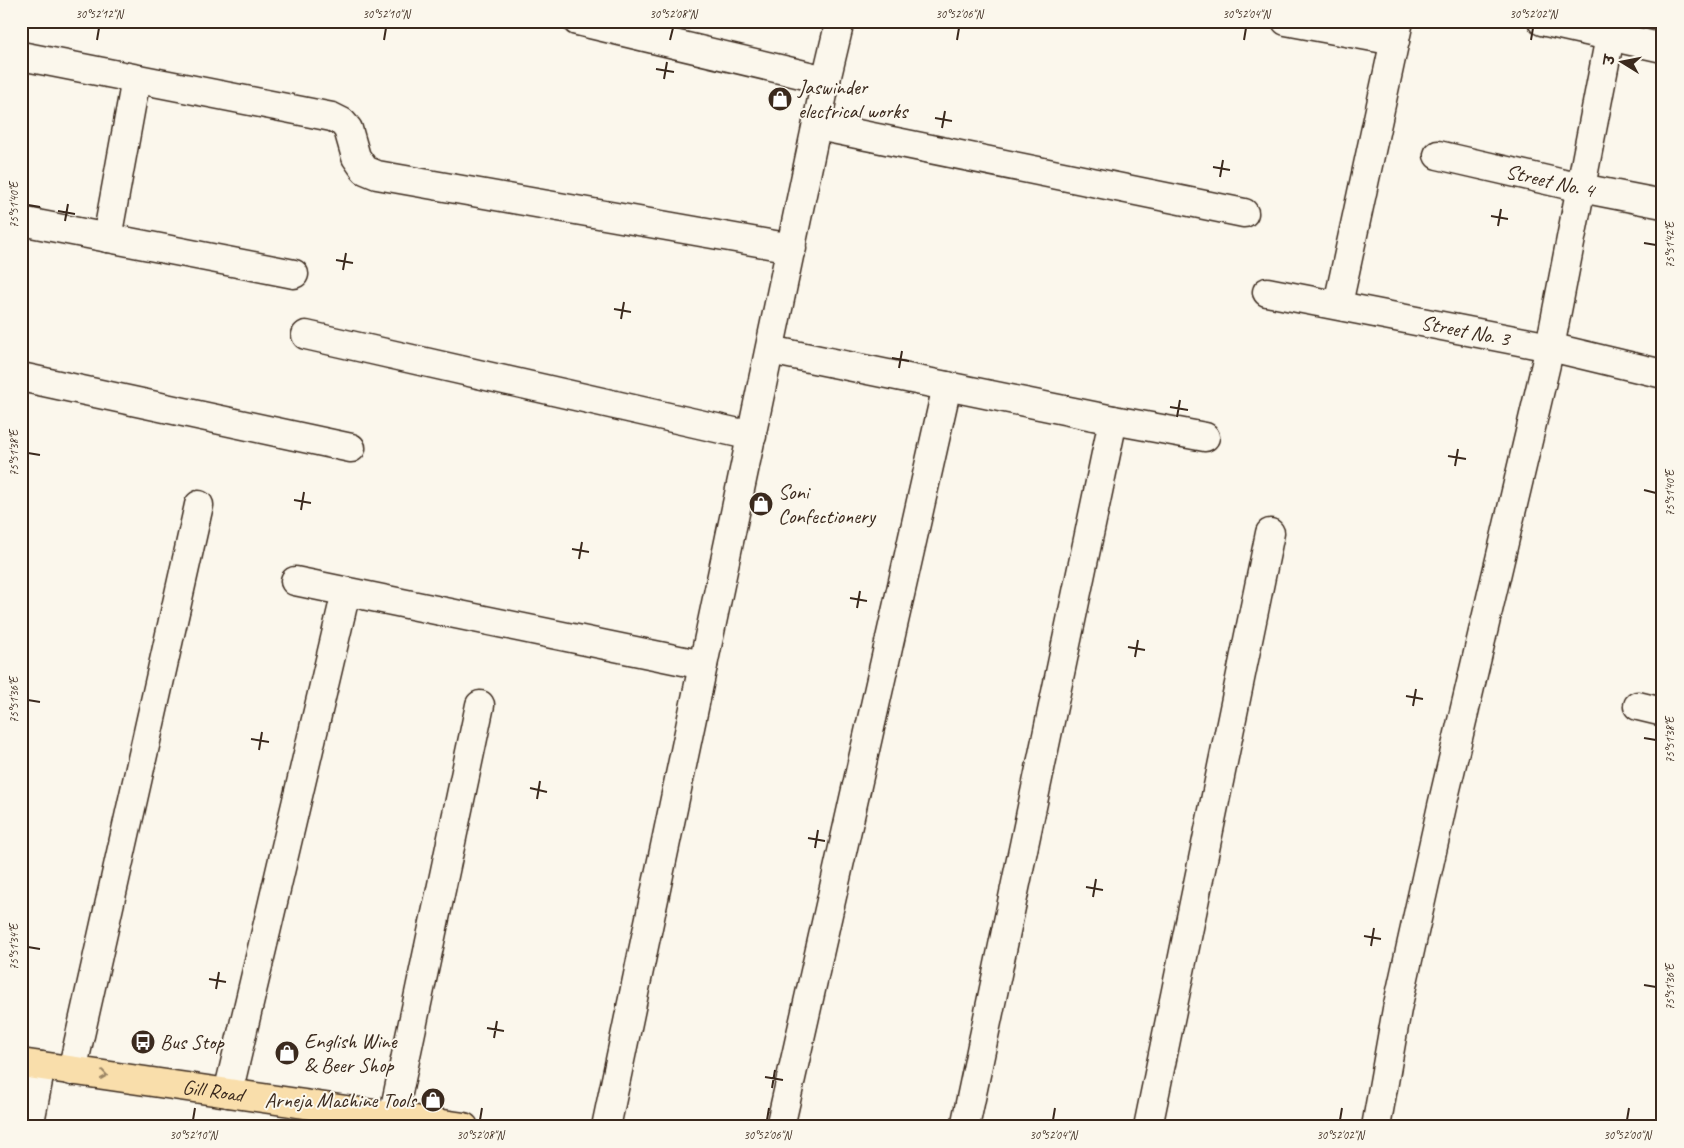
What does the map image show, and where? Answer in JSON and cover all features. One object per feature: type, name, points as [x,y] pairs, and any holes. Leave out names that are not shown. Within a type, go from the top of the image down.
[{"type":"main road","name":"Gill Road","points":[[31,1064],[464,1127]]},
{"type":"street","points":[[577,21],[826,80]]},
{"type":"street","points":[[606,1127],[840,21]]},
{"type":"street","points":[[1286,21],[1397,31],[1338,304]]},
{"type":"street","points":[[1542,21],[1611,29],[1663,48]]},
{"type":"street","points":[[1376,1127],[1398,1009],[1442,806],[1550,346],[1611,29]]},
{"type":"street","points":[[21,56],[332,117],[342,122],[348,129],[356,157],[364,170],[377,175],[792,248]]},
{"type":"street","points":[[106,238],[136,79]]},
{"type":"street","points":[[818,126],[1244,213]]},
{"type":"street","name":"Street No. 4","points":[[1438,155],[1581,188],[1663,204]]},
{"type":"street","points":[[21,221],[294,274]]},
{"type":"street","name":"Street No. 3","points":[[1268,292],[1550,346],[1663,374]]},
{"type":"street","points":[[306,336],[752,436]]},
{"type":"street","points":[[770,350],[1205,438]]},
{"type":"street","points":[[21,378],[351,448]]},
{"type":"street","points":[[780,1127],[947,386]]},
{"type":"street","points":[[965,1127],[1113,420]]},
{"type":"street","points":[[72,1071],[199,505]]},
{"type":"street","points":[[1148,1127],[1270,534]]},
{"type":"street","points":[[295,581],[703,666]]},
{"type":"street","points":[[228,1093],[346,592]]},
{"type":"street","points":[[393,1116],[480,705]]},
{"type":"street","points":[[29,1127],[31,1064]]},
{"type":"place","name":"Jaswinder electrical works","points":[[780,99]]},
{"type":"place","name":"Soni Confectionery","points":[[761,504]]},
{"type":"place","name":"Bus Stop","points":[[143,1042]]},
{"type":"place","name":"English Wine & Beer Shop","points":[[287,1053]]},
{"type":"place","name":"Arneja Machine Tools","points":[[433,1100]]}]
